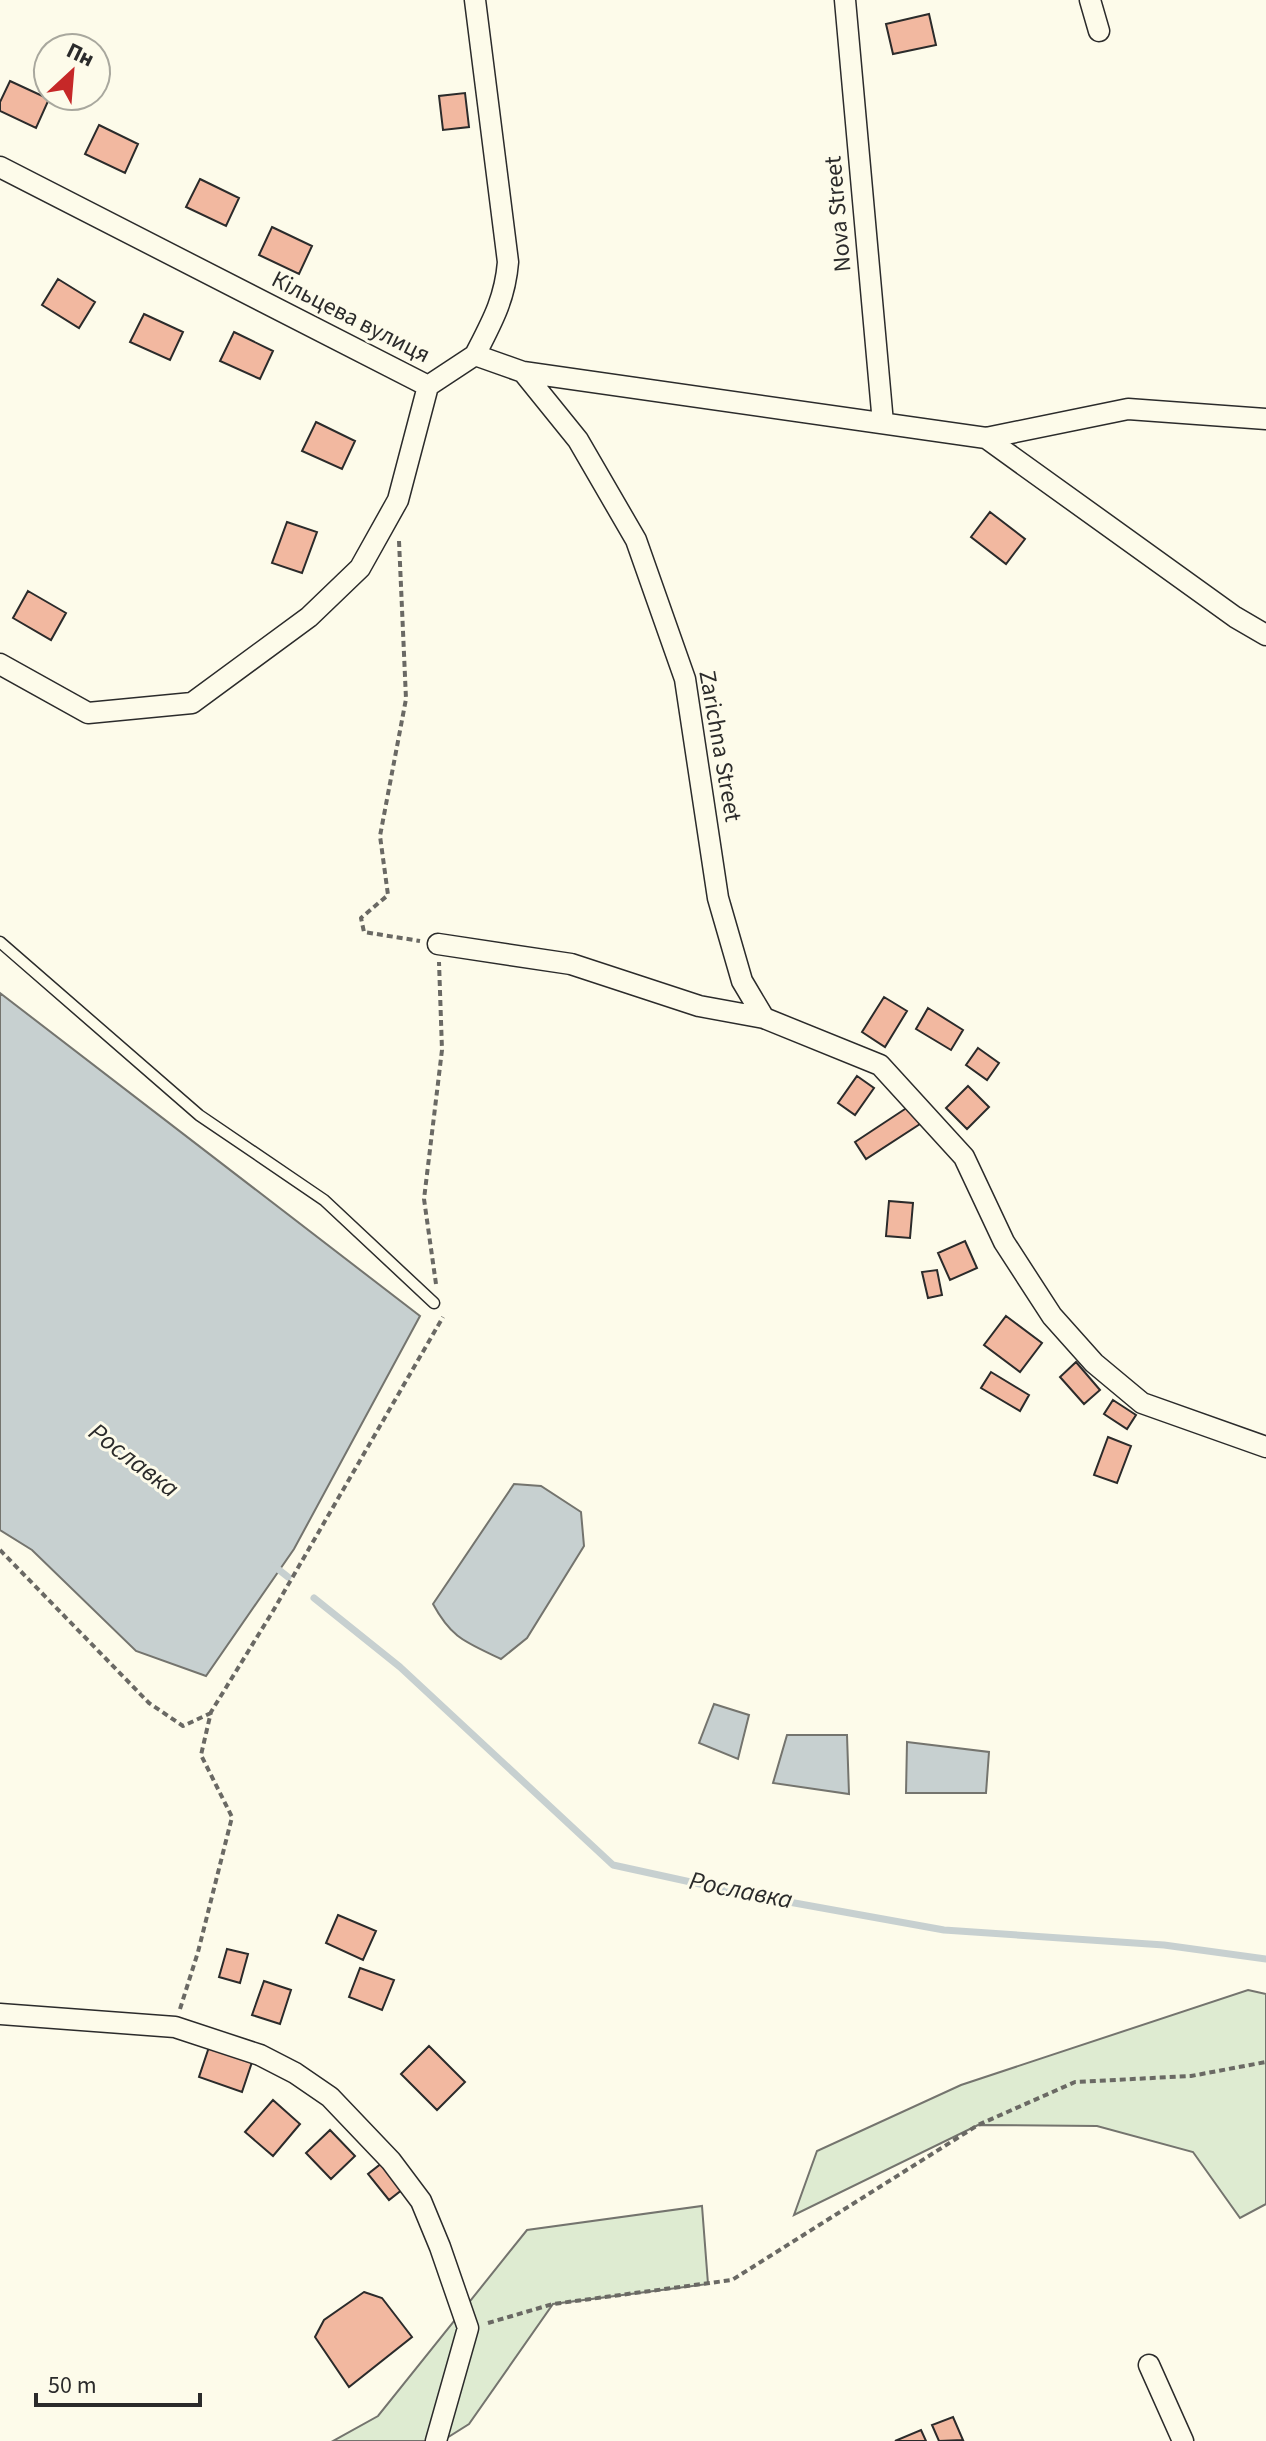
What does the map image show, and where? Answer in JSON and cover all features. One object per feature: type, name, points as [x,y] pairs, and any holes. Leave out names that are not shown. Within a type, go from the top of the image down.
[{"type":"street","points":[[428,386],[475,355],[499,310],[506,286],[508,262],[475,0]]},
{"type":"street","name":"Nova Street","points":[[845,0],[883,423]]},
{"type":"street","points":[[1090,0],[1099,31]]},
{"type":"street","name":"Кільцева вулиця","points":[[0,167],[428,386],[398,500],[360,568],[309,617],[192,703],[88,713],[0,664]]},
{"type":"street","points":[[475,355],[523,372],[986,438],[1128,409],[1266,419]]},
{"type":"street","name":"Zarichna Street","points":[[523,372],[578,440],[636,540],[685,679],[718,898],[742,981],[764,1018]]},
{"type":"street","points":[[986,438],[1235,617],[1266,635]]},
{"type":"street","points":[[438,944],[571,964],[699,1006],[764,1018],[880,1065],[964,1157],[1012,1254],[1052,1316],[1094,1363],[1142,1403],[1266,1447]]},
{"type":"street","points":[[0,2014],[175,2027],[260,2055],[295,2073],[330,2097],[391,2161],[421,2201],[468,2328],[436,2441]]},
{"type":"street","points":[[1149,2365],[1183,2441]]},
{"type":"lane","points":[[0,942],[199,1115],[324,1200],[434,1303]]},
{"type":"path","points":[[175,2027],[198,1952],[232,1817],[201,1755],[211,1712],[444,1315],[434,1303],[437,1287],[424,1199],[442,1050],[438,944],[364,932],[361,918],[388,895],[380,836],[406,699],[398,500]]},
{"type":"path","points":[[0,1550],[149,1703],[183,1726],[211,1712]]},
{"type":"path","points":[[468,2328],[553,2304],[732,2280],[978,2125],[1075,2082],[1191,2076],[1266,2062]]},
{"type":"green space","points":[[1248,1990],[1266,1994],[1266,2204],[1240,2218],[1193,2152],[1097,2126],[978,2125],[794,2215],[817,2151],[961,2085]]},
{"type":"green space","points":[[702,2206],[708,2284],[553,2304],[469,2424],[442,2441],[333,2441],[378,2416],[527,2230]]},
{"type":"water","points":[[0,993],[420,1316],[294,1549],[206,1676],[136,1651],[32,1550],[0,1530]]},
{"type":"water","points":[[514,1484],[541,1486],[581,1512],[584,1546],[527,1638],[501,1659],[454,1632],[433,1604]]},
{"type":"water","points":[[714,1704],[749,1715],[738,1759],[699,1743]]},
{"type":"water","points":[[787,1735],[847,1735],[849,1794],[773,1783]]},
{"type":"water","points":[[907,1742],[989,1752],[986,1793],[906,1793]]},
{"type":"building","points":[[929,14],[936,45],[893,54],[886,24]]},
{"type":"building","points":[[10,81],[32,91],[32,112],[43,112],[36,128],[0,111],[0,102]]},
{"type":"building","points":[[465,93],[469,127],[443,130],[439,96]]},
{"type":"building","points":[[99,125],[138,144],[125,173],[85,154]]},
{"type":"building","points":[[200,179],[239,198],[226,226],[186,207]]},
{"type":"building","points":[[272,227],[312,246],[299,274],[259,255]]},
{"type":"building","points":[[58,279],[95,302],[79,328],[42,305]]},
{"type":"building","points":[[144,314],[183,332],[170,360],[130,342]]},
{"type":"building","points":[[234,332],[273,351],[260,379],[220,361]]},
{"type":"building","points":[[316,422],[355,441],[342,469],[302,451]]},
{"type":"building","points":[[990,512],[1025,539],[1006,564],[971,537]]},
{"type":"building","points":[[287,522],[317,532],[302,573],[272,563]]},
{"type":"building","points":[[28,591],[66,613],[51,640],[13,618]]},
{"type":"building","points":[[884,997],[907,1011],[885,1047],[862,1032]]},
{"type":"building","points":[[928,1008],[963,1030],[951,1050],[916,1029]]},
{"type":"building","points":[[978,1048],[999,1063],[987,1080],[966,1065]]},
{"type":"building","points":[[857,1076],[874,1088],[855,1115],[838,1103]]},
{"type":"building","points":[[968,1086],[989,1107],[967,1129],[946,1108]]},
{"type":"building","points":[[908,1107],[920,1124],[866,1159],[855,1142]]},
{"type":"building","points":[[889,1201],[913,1203],[910,1238],[886,1236]]},
{"type":"building","points":[[965,1241],[977,1268],[950,1280],[938,1253]]},
{"type":"building","points":[[937,1270],[942,1295],[928,1298],[922,1272]]},
{"type":"building","points":[[1006,1316],[1042,1343],[1020,1372],[984,1345]]},
{"type":"building","points":[[1076,1362],[1100,1390],[1084,1404],[1060,1377]]},
{"type":"building","points":[[991,1372],[1029,1395],[1020,1411],[981,1388]]},
{"type":"building","points":[[1113,1400],[1136,1415],[1127,1429],[1104,1414]]},
{"type":"building","points":[[1108,1437],[1131,1446],[1117,1483],[1094,1475]]},
{"type":"building","points":[[338,1915],[376,1931],[363,1960],[326,1943]]},
{"type":"building","points":[[227,1949],[248,1954],[240,1983],[219,1977]]},
{"type":"building","points":[[360,1968],[394,1980],[382,2010],[349,1997]]},
{"type":"building","points":[[264,1981],[291,1990],[280,2024],[252,2015]]},
{"type":"building","points":[[429,2046],[465,2082],[437,2110],[401,2074]]},
{"type":"building","points":[[209,2047],[252,2062],[242,2092],[199,2077]]},
{"type":"building","points":[[273,2100],[300,2124],[273,2156],[245,2132]]},
{"type":"building","points":[[330,2130],[355,2156],[331,2179],[306,2153]]},
{"type":"building","points":[[382,2163],[403,2189],[389,2200],[368,2174]]},
{"type":"building","points":[[364,2292],[382,2298],[412,2337],[349,2387],[315,2337],[324,2320]]},
{"type":"building","points":[[953,2417],[963,2440],[939,2441],[932,2425]]},
{"type":"building","points":[[921,2430],[926,2441],[895,2441]]},
{"type":"waterway","points":[[274,1566],[288,1577]]},
{"type":"waterway","name":"Рославка","points":[[314,1598],[400,1667],[613,1865],[750,1895],[944,1930],[1164,1945],[1266,1959]]}]
